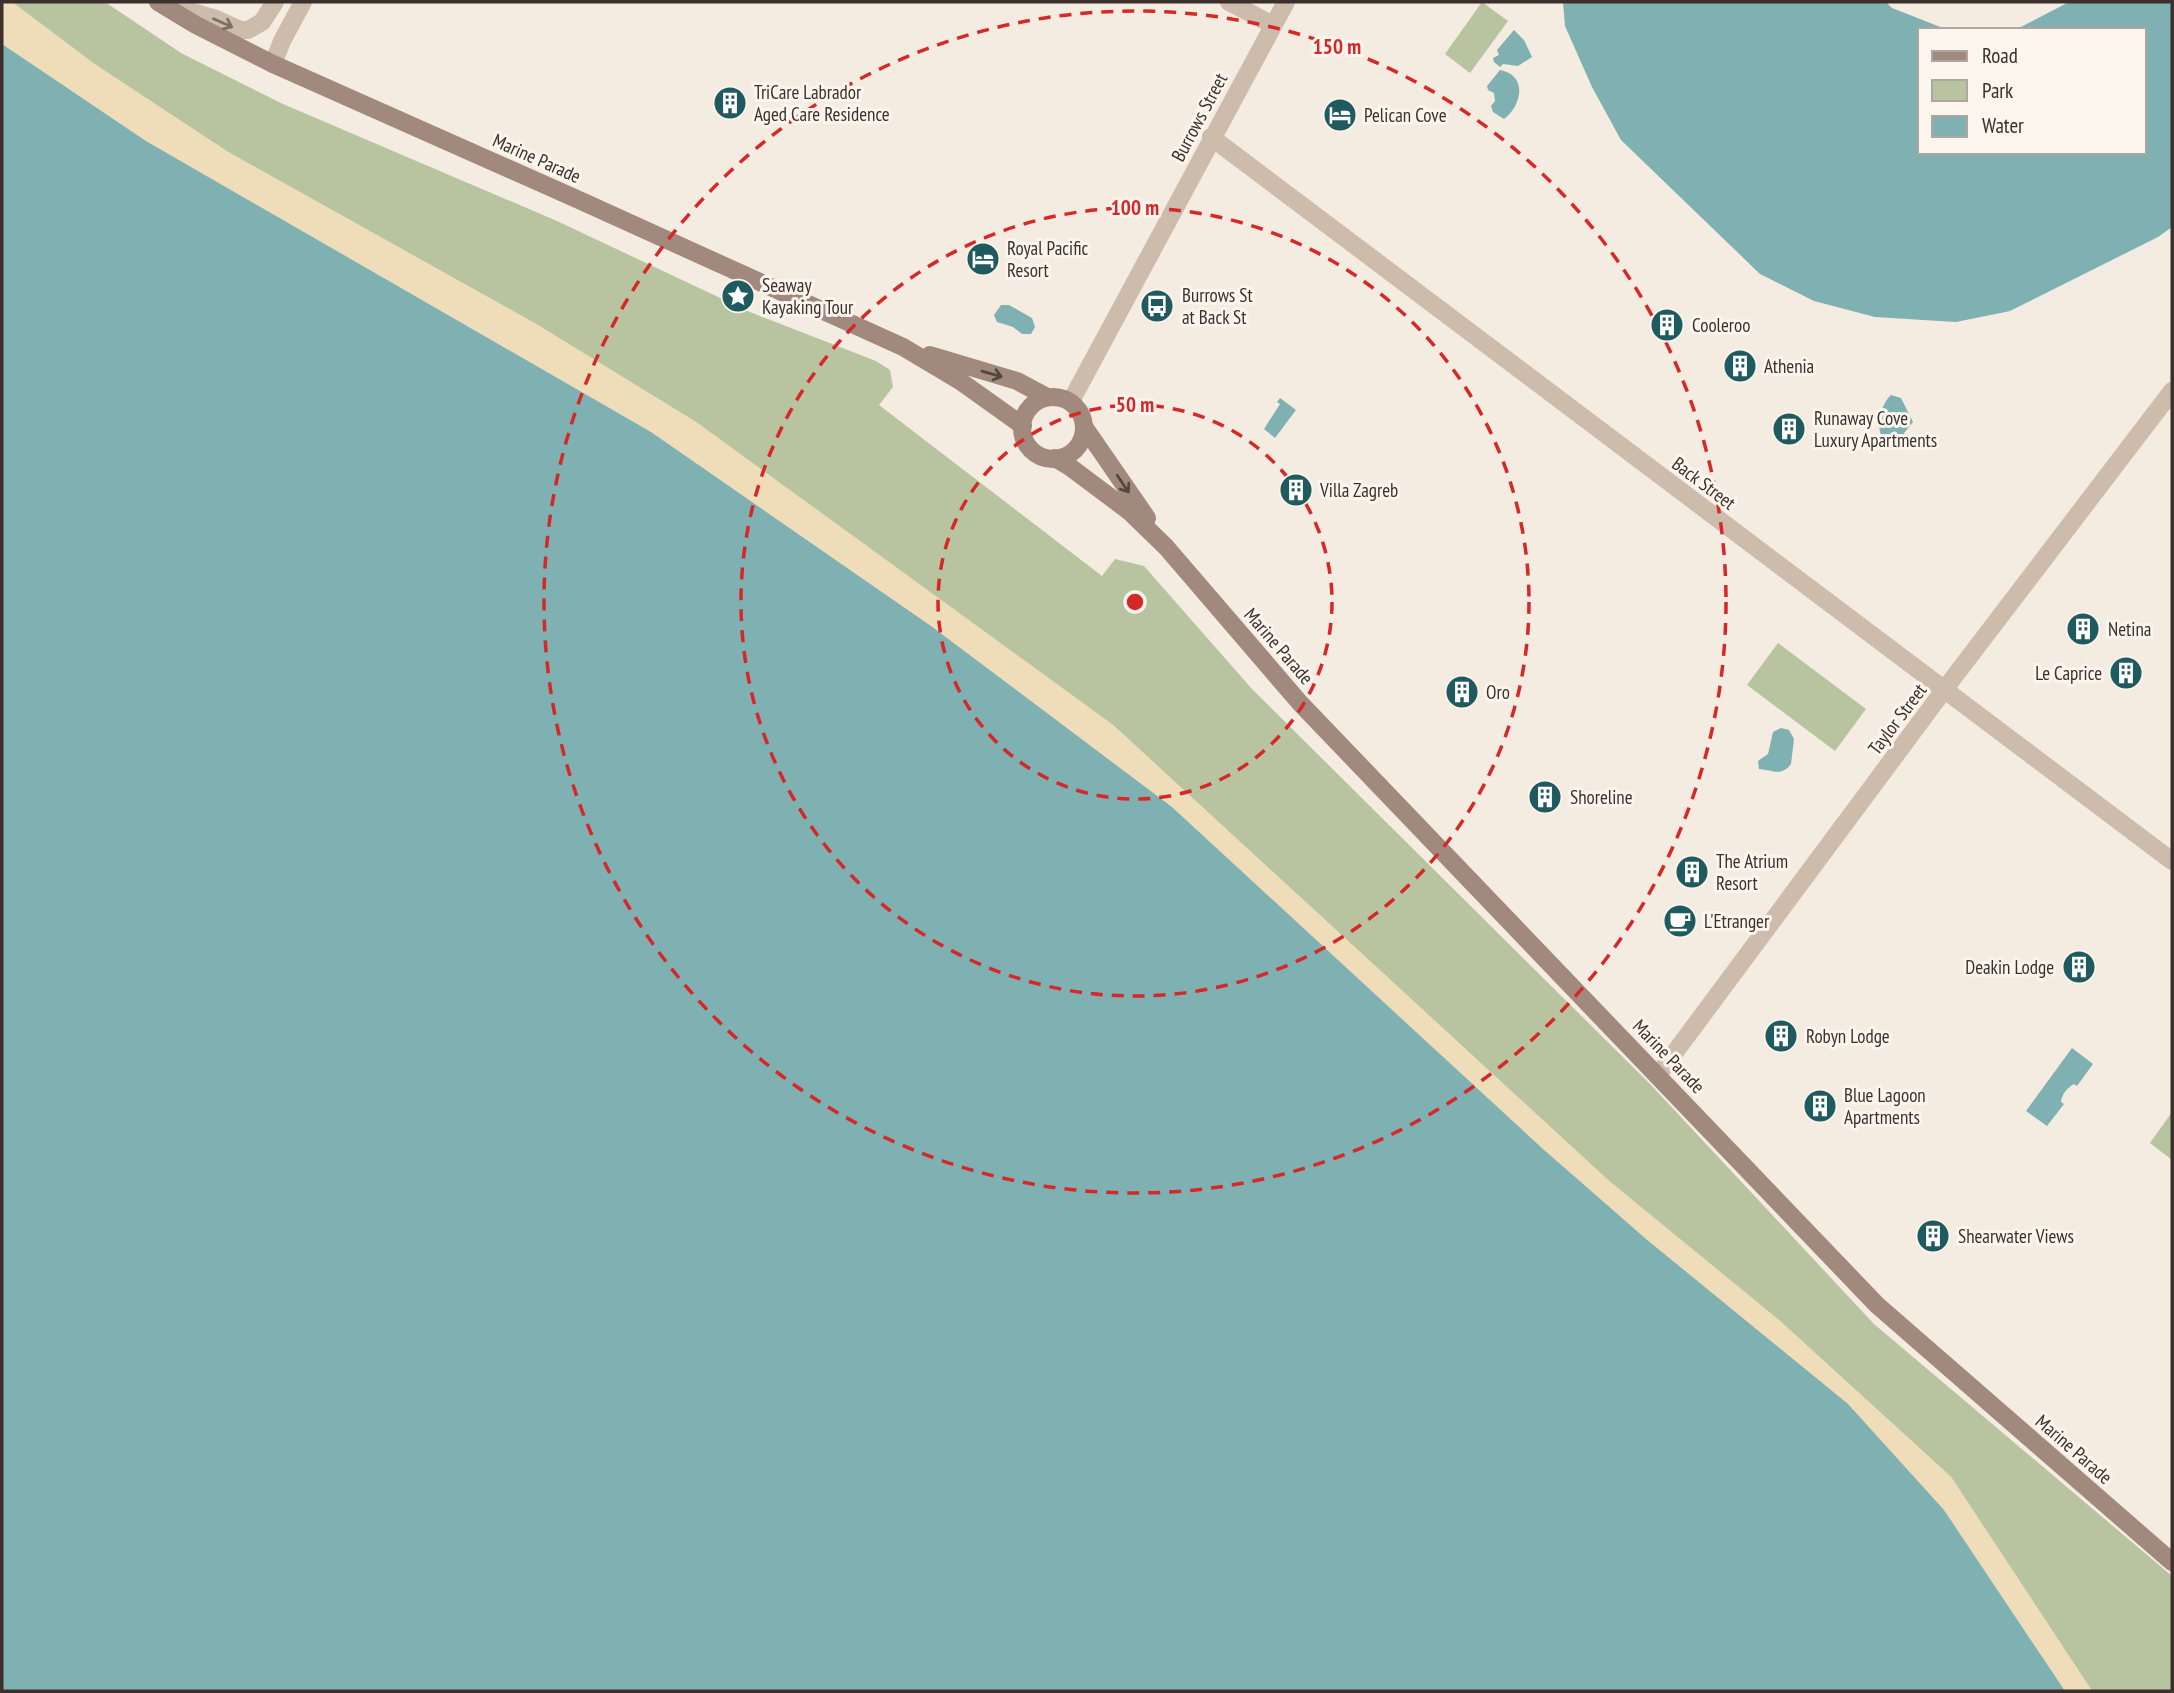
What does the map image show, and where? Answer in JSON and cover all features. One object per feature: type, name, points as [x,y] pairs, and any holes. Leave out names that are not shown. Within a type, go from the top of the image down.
[{"type":"main road","name":"Marine Parade","points":[[158,2],[207,32],[273,64],[903,347],[960,381],[1023,426]]},
{"type":"main road","name":"Marine Parade","points":[[903,347],[1017,381],[1047,397]]},
{"type":"main road","points":[[1047,397],[1070,401],[1081,413],[1085,428],[1082,439],[1076,449],[1066,456],[1055,458],[1036,453],[1028,446],[1024,437],[1026,413],[1034,403],[1047,397]]},
{"type":"main road","name":"Marine Parade","points":[[1085,428],[1166,547]]},
{"type":"main road","name":"Marine Parade","points":[[1055,458],[1130,512],[1166,547],[1300,703],[1878,1305],[2172,1562]]},
{"type":"street","points":[[158,2],[216,19],[240,30],[255,28],[275,2]]},
{"type":"street","points":[[273,64],[303,2]]},
{"type":"street","points":[[1230,2],[1273,25]]},
{"type":"street","name":"Burrows Street","points":[[1070,401],[1286,2]]},
{"type":"street","name":"Back Street","points":[[1211,137],[2172,861]]},
{"type":"street","name":"Taylor Street","points":[[1658,1075],[1944,690],[2172,391]]},
{"type":"green space","points":[[12,2],[105,2],[181,53],[283,104],[557,221],[750,312],[876,361],[890,370],[893,387],[879,405],[1102,576],[1115,559],[1144,566],[1252,689],[1651,1085],[1874,1324],[2172,1576],[2172,1691],[2092,1691],[1951,1477],[1780,1321],[1609,1181],[1113,725],[696,422],[536,324],[228,152],[93,63]]},
{"type":"green space","points":[[1482,2],[1508,21],[1470,73],[1445,54]]},
{"type":"green space","points":[[1778,643],[1866,709],[1835,751],[1747,685]]},
{"type":"green space","points":[[2172,1112],[2172,1160],[2150,1143]]},
{"type":"sand","points":[[2,2],[12,2],[93,63],[228,152],[536,324],[696,422],[1113,725],[1609,1181],[1780,1321],[1951,1477],[2092,1691],[2065,1691],[1944,1510],[1543,1149],[1172,807],[931,626],[651,432],[146,141],[2,44]]},
{"type":"water","points":[[1563,2],[1886,2],[1892,8],[1943,28],[1918,28],[1918,154],[2146,154],[2146,28],[2019,28],[2069,2],[2172,2],[2172,227],[2158,237],[2010,311],[1956,322],[1875,317],[1814,301],[1760,274],[1621,140],[1592,87],[1565,26]]},
{"type":"water","points":[[1514,30],[1524,40],[1532,57],[1518,66],[1503,64],[1500,67],[1493,58],[1499,55],[1497,50]]},
{"type":"water","points":[[2,44],[146,141],[651,432],[931,626],[1172,807],[1543,1149],[1646,1239],[1848,1404],[1944,1510],[2065,1691],[2,1691]]},
{"type":"water","points":[[1500,70],[1515,78],[1519,92],[1515,107],[1504,119],[1493,112],[1491,106],[1495,101],[1494,93],[1488,90],[1487,86]]},
{"type":"water","points":[[1001,305],[1009,305],[1032,318],[1035,327],[1031,334],[1022,334],[1013,327],[997,322],[994,315]]},
{"type":"water","points":[[1891,395],[1901,398],[1913,422],[1904,433],[1906,437],[1891,446],[1882,436],[1879,422],[1883,407]]},
{"type":"water","points":[[1280,398],[1296,410],[1275,438],[1264,429],[1280,404],[1277,402]]},
{"type":"water","points":[[1781,728],[1789,730],[1794,739],[1791,764],[1780,772],[1759,769],[1758,761],[1768,754],[1773,732]]},
{"type":"water","points":[[2072,1048],[2093,1064],[2077,1086],[2074,1084],[2069,1087],[2062,1096],[2061,1102],[2064,1104],[2047,1126],[2026,1111]]},
{"type":"place","name":"TriCare Labrador Aged Care Residence","points":[[730,103]]},
{"type":"place","name":"Pelican Cove","points":[[1340,115]]},
{"type":"place","name":"Royal Pacific Resort","points":[[983,259]]},
{"type":"place","name":"Seaway Kayaking Tour","points":[[738,296]]},
{"type":"place","name":"Burrows St at Back St","points":[[1157,306]]},
{"type":"place","name":"Cooleroo","points":[[1667,325]]},
{"type":"place","name":"Athenia","points":[[1740,366]]},
{"type":"place","name":"Runaway Cove Luxury Apartments","points":[[1789,429]]},
{"type":"place","name":"Villa Zagreb","points":[[1296,490]]},
{"type":"place","name":"Netina","points":[[2083,629]]},
{"type":"place","name":"Le Caprice","points":[[2126,673]]},
{"type":"place","name":"Oro","points":[[1462,692]]},
{"type":"place","name":"Shoreline","points":[[1545,797]]},
{"type":"place","name":"The Atrium Resort","points":[[1692,872]]},
{"type":"place","name":"L'Etranger","points":[[1680,921]]},
{"type":"place","name":"Deakin Lodge","points":[[2079,967]]},
{"type":"place","name":"Robyn Lodge","points":[[1781,1036]]},
{"type":"place","name":"Blue Lagoon Apartments","points":[[1820,1106]]},
{"type":"place","name":"Shearwater Views","points":[[1933,1236]]}]
